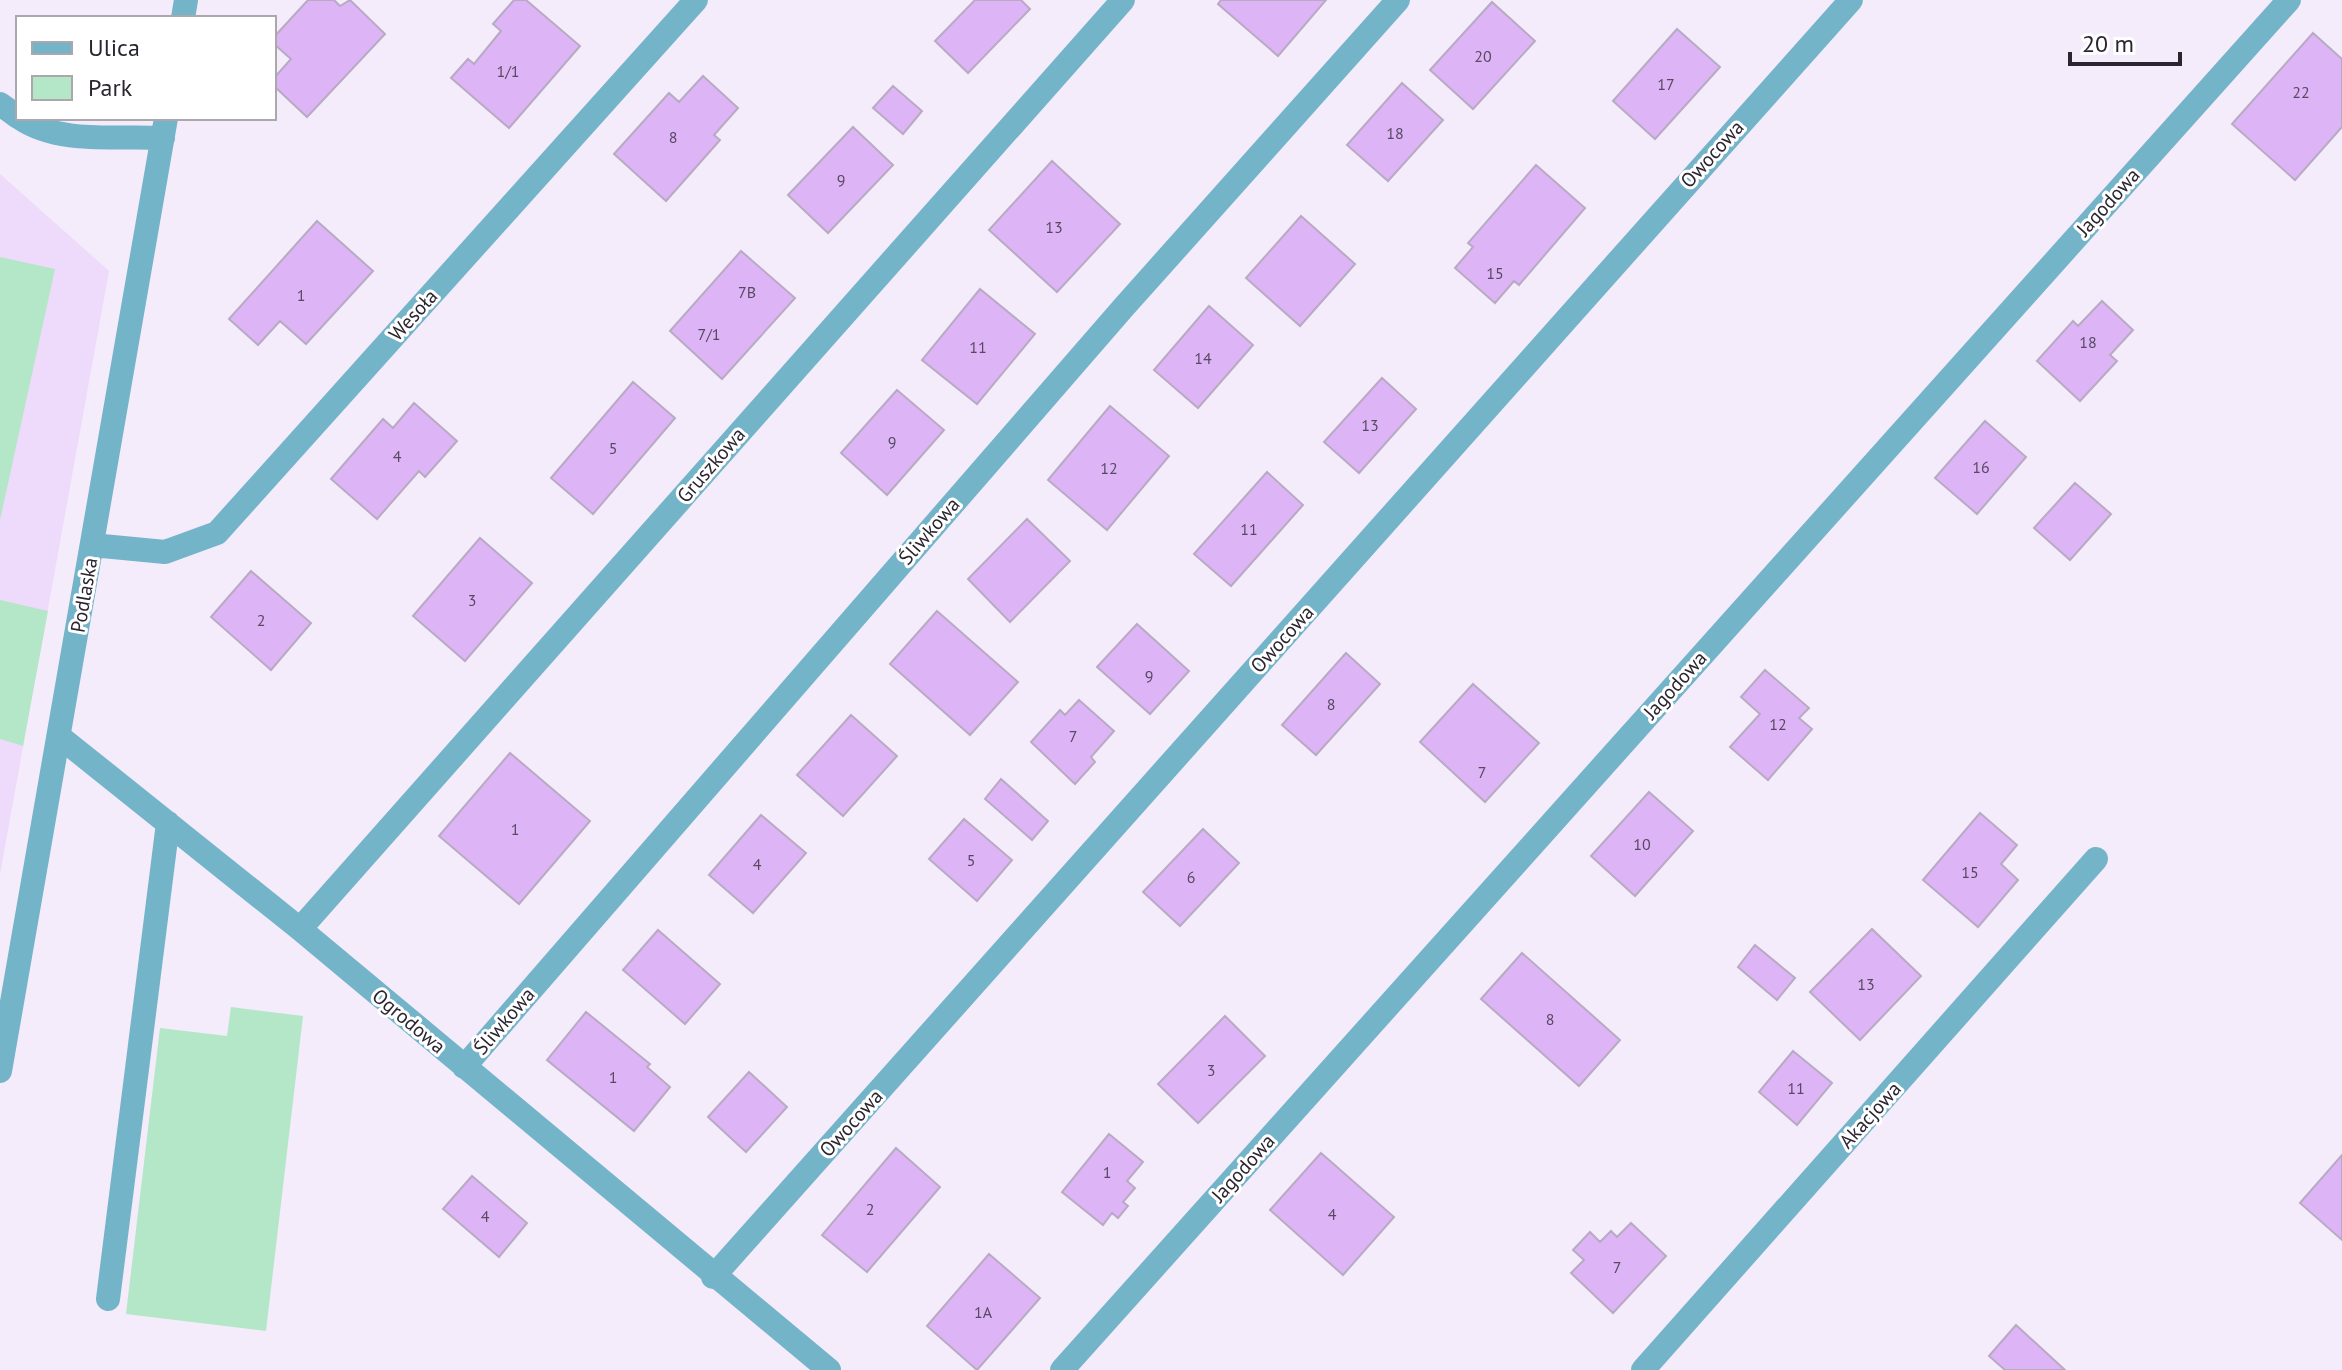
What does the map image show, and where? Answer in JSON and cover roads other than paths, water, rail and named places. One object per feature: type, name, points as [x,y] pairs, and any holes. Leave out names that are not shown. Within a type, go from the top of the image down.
[{"type":"street","name":"Wesoła","points":[[92,545],[165,552],[217,533],[696,0]]},
{"type":"street","name":"Gruszkowa","points":[[300,929],[1123,0]]},
{"type":"street","name":"Śliwkowa","points":[[464,1067],[1123,308],[1398,0]]},
{"type":"street","name":"Owocowa","points":[[713,1277],[1851,0]]},
{"type":"street","name":"Jagodowa","points":[[1062,1370],[2289,0]]},
{"type":"street","points":[[23,120],[34,128],[88,137],[165,128]]},
{"type":"street","name":"Podlaska","points":[[0,1071],[165,128]]},
{"type":"street","name":"Ogrodowa","points":[[60,737],[300,929],[713,1277],[829,1370]]},
{"type":"street","points":[[108,1299],[168,823]]},
{"type":"street","name":"Akacjowa","points":[[1643,1370],[2096,859]]}]
